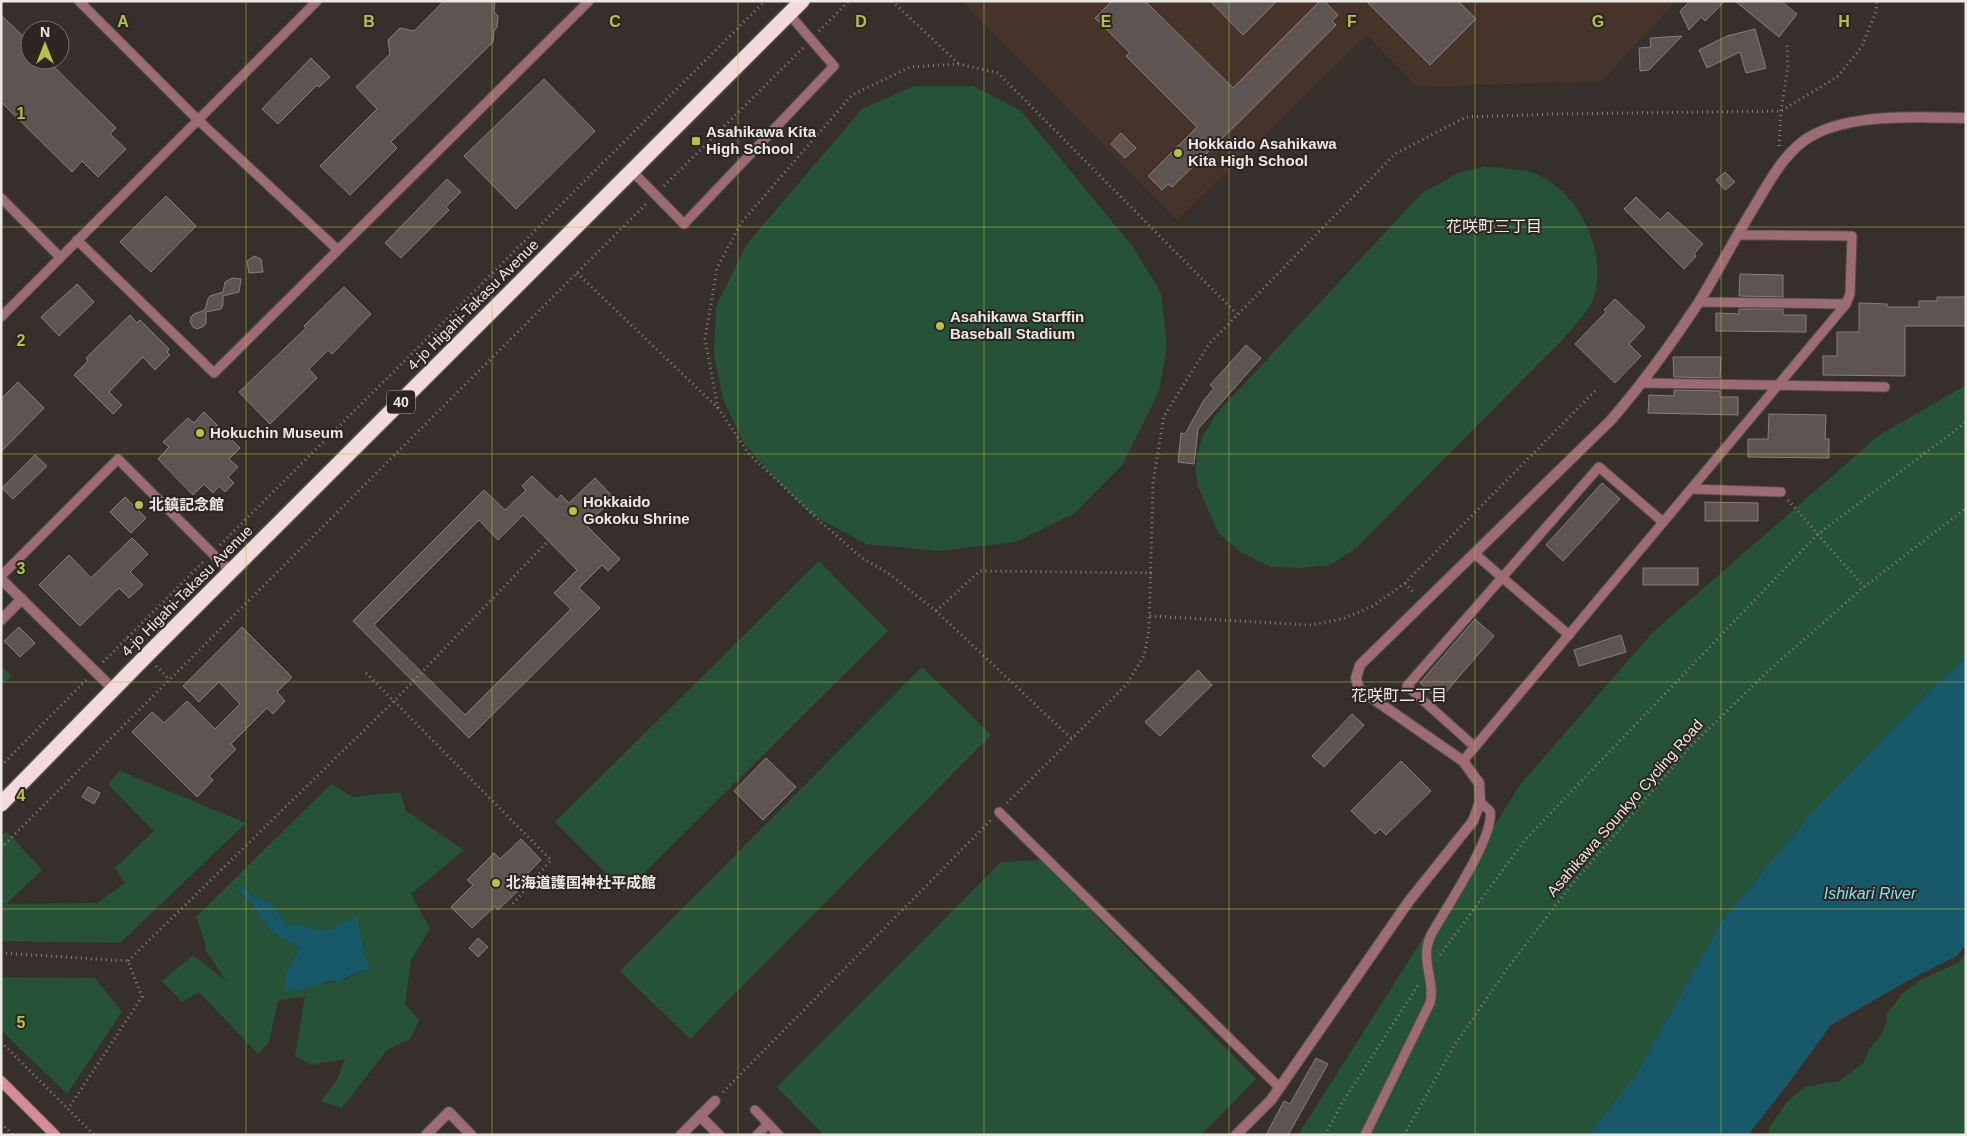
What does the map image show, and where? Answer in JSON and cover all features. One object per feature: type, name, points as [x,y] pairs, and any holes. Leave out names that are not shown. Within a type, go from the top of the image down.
[{"type":"highway","name":"4-jo Higahi-Takasu Avenue","points":[[2,803],[802,1]]},
{"type":"main road","points":[[1,1081],[55,1135]]},
{"type":"street","points":[[1236,1135],[1272,1100],[1409,901],[1474,820],[1480,802],[1479,783],[1463,762],[1359,689],[1356,678],[1360,665],[1611,420],[1642,384],[1699,302],[1777,169],[1794,148],[1812,135],[1835,126],[1863,121],[1915,117],[1966,118]]},
{"type":"street","points":[[1,577],[114,690]]},
{"type":"street","points":[[1,620],[22,599]]},
{"type":"street","points":[[681,1135],[715,1101]]},
{"type":"street","points":[[426,1135],[449,1112],[471,1135]]},
{"type":"street","points":[[700,1116],[719,1135]]},
{"type":"lane","points":[[79,1],[198,120],[338,250]]},
{"type":"lane","points":[[1,318],[317,1]]},
{"type":"lane","points":[[78,240],[214,373],[589,1]]},
{"type":"lane","points":[[632,171],[684,224],[834,66],[789,14]]},
{"type":"lane","points":[[1,198],[60,257]]},
{"type":"lane","points":[[1463,762],[1846,304],[1850,294],[1852,236],[1738,235]]},
{"type":"lane","points":[[1699,302],[1846,304]]},
{"type":"lane","points":[[1642,384],[1885,387]]},
{"type":"lane","points":[[1,577],[118,459],[231,572]]},
{"type":"lane","points":[[1475,747],[1407,686],[1599,467],[1663,522]]},
{"type":"lane","points":[[1691,489],[1781,492]]},
{"type":"lane","points":[[1475,554],[1569,635]]},
{"type":"lane","points":[[1365,1135],[1430,1003],[1432,993],[1427,972],[1427,951],[1430,937],[1468,872],[1488,832],[1490,811],[1480,802]]},
{"type":"lane","points":[[999,812],[1280,1088]]},
{"type":"lane","points":[[755,1110],[779,1135]]},
{"type":"lane","points":[[757,1135],[768,1124]]},
{"type":"path","points":[[1,766],[765,1]]},
{"type":"path","points":[[814,36],[849,1]]},
{"type":"path","points":[[892,1],[959,64]]},
{"type":"path","points":[[715,1101],[1126,685],[1144,656],[1149,630],[1153,483],[1164,416],[1209,344],[1395,154],[1466,117],[1782,111],[1837,77],[1861,48],[1876,12],[1877,1]]},
{"type":"path","points":[[660,190],[807,43]]},
{"type":"path","points":[[1777,169],[1788,66],[1786,43]]},
{"type":"path","points":[[718,408],[705,339],[717,268],[741,222],[852,95],[910,67],[959,64],[998,73],[1237,314]]},
{"type":"path","points":[[1,848],[654,196]]},
{"type":"path","points":[[577,273],[718,408],[749,454],[822,523],[862,558],[888,573],[936,611],[1072,738]]},
{"type":"path","points":[[1150,616],[1310,624],[1342,619],[1374,606],[1405,583],[1598,389]]},
{"type":"path","points":[[1325,1135],[1342,1103],[1427,972],[1525,840],[1817,535],[1966,422]]},
{"type":"path","points":[[1781,492],[1864,587]]},
{"type":"path","name":"Asahikawa Sounkyo Cycling Road","points":[[1404,1135],[1454,1046],[1507,969],[1569,888],[1691,746],[1767,672],[1864,587],[1966,508]]},
{"type":"path","points":[[1,953],[128,961],[394,701],[549,540]]},
{"type":"path","points":[[936,611],[980,571],[1152,573]]},
{"type":"path","points":[[366,673],[551,860],[512,906]]},
{"type":"path","points":[[68,1109],[142,997],[128,961]]},
{"type":"path","points":[[1,1042],[94,1135]]},
{"type":"path","points":[[1,1123],[13,1135]]},
{"type":"shaded area","name":"Hokkaido Asahikawa Kita High School","points":[[962,1],[1676,1],[1602,81],[1417,87],[1367,35],[1177,220]]},
{"type":"green space","name":"Asahikawa Starffin Baseball Stadium","points":[[914,86],[974,86],[1021,111],[1133,247],[1161,293],[1167,346],[1159,391],[1123,464],[1075,513],[1016,542],[939,551],[866,544],[811,514],[776,480],[744,443],[723,399],[714,355],[716,307],[746,245],[862,109]]},
{"type":"green space","points":[[1483,167],[1514,169],[1533,173],[1549,181],[1564,193],[1576,208],[1586,225],[1597,263],[1597,282],[1591,304],[1563,339],[1356,548],[1330,565],[1300,568],[1271,567],[1242,553],[1219,534],[1198,487],[1195,467],[1202,437],[1217,413],[1422,193],[1458,173]]},
{"type":"green space","points":[[1966,385],[1966,657],[1936,684],[1808,817],[1721,922],[1638,1071],[1589,1135],[1298,1135],[1520,785],[1652,633],[1878,436]]},
{"type":"green space","points":[[819,561],[888,631],[625,892],[555,822]]},
{"type":"green space","points":[[1,666],[12,676],[1,686]]},
{"type":"green space","points":[[922,667],[991,735],[690,1039],[620,971]]},
{"type":"green space","points":[[120,771],[246,823],[120,943],[1,941],[1,836],[6,831],[42,870],[6,904],[97,903],[125,883],[115,868],[154,831],[108,784]]},
{"type":"green space","points":[[331,784],[353,797],[400,792],[406,811],[464,850],[411,894],[430,929],[411,960],[405,1004],[419,1020],[410,1039],[387,1050],[342,1108],[321,1101],[337,1080],[345,1059],[311,1065],[295,1056],[305,996],[278,1001],[269,1042],[258,1054],[199,992],[182,1002],[162,981],[193,955],[226,981],[206,951],[205,942],[196,917]],"holes":[[[241,885],[252,896],[270,903],[286,925],[298,924],[313,929],[330,930],[363,942],[367,970],[343,980],[319,985],[286,972],[300,949],[271,931],[256,909],[237,891]]]},
{"type":"green space","points":[[1041,860],[1256,1079],[1201,1135],[824,1135],[777,1087],[1001,862]]},
{"type":"green space","points":[[1966,953],[1966,1135],[1769,1135],[1769,1128],[1786,1103],[1804,1087],[1839,1081],[1864,1062],[1870,1048],[1879,1038],[1887,1023],[1886,1015],[1902,994],[1920,980],[1958,963]]},
{"type":"green space","points":[[1,977],[95,978],[122,1012],[67,1094],[1,1030]]},
{"type":"water","name":"Ishikari River","points":[[1966,657],[1966,944],[1957,956],[1911,979],[1831,1025],[1748,1135],[1589,1135],[1638,1071],[1721,922],[1808,817],[1936,684]]},
{"type":"water","points":[[241,884],[252,896],[270,903],[287,925],[298,924],[313,929],[330,930],[357,915],[365,956],[371,967],[340,981],[328,981],[319,985],[285,992],[286,972],[300,949],[271,931],[256,909],[237,890]]},
{"type":"building","points":[[444,1],[495,1],[494,12],[498,16],[493,42],[391,142],[397,148],[350,195],[320,166],[377,109],[356,87],[390,54],[388,40],[400,28],[414,31]]},
{"type":"building","name":"Hokkaido Asahikawa Kita High School","points":[[1112,1],[1145,1],[1233,88],[1320,1],[1324,1],[1338,15],[1332,21],[1336,25],[1241,120],[1172,187],[1168,184],[1162,190],[1148,176],[1197,127],[1126,56],[1130,53],[1095,18]]},
{"type":"building","points":[[1210,1],[1277,1],[1243,35]]},
{"type":"building","points":[[1366,1],[1458,1],[1476,19],[1430,65]]},
{"type":"building","points":[[1690,1],[1725,1],[1705,21],[1701,17],[1689,30],[1680,11]]},
{"type":"building","points":[[1735,1],[1781,1],[1797,14],[1779,37]]},
{"type":"building","points":[[1,15],[20,33],[20,70],[57,70],[116,128],[110,134],[126,149],[98,177],[82,161],[72,172],[1,102]]},
{"type":"building","points":[[1755,29],[1766,68],[1746,73],[1740,52],[1707,68],[1699,50],[1727,36]]},
{"type":"building","points":[[1682,36],[1649,70],[1640,71],[1639,48],[1651,47],[1650,38]]},
{"type":"building","points":[[311,58],[330,77],[319,87],[317,85],[278,124],[262,109]]},
{"type":"building","points":[[544,79],[595,131],[516,209],[464,156]]},
{"type":"building","points":[[1121,133],[1136,148],[1125,158],[1111,144]]},
{"type":"building","points":[[1725,172],[1735,182],[1725,190],[1716,180]]},
{"type":"building","points":[[447,179],[461,192],[446,207],[449,210],[401,258],[385,243]]},
{"type":"building","points":[[166,196],[196,226],[151,272],[120,242]]},
{"type":"building","points":[[1636,197],[1660,220],[1668,212],[1703,244],[1694,254],[1696,256],[1684,269],[1624,209]]},
{"type":"building","points":[[254,256],[261,259],[263,272],[249,273],[247,261]]},
{"type":"building","points":[[1740,274],[1783,275],[1783,297],[1739,296]]},
{"type":"building","points":[[232,278],[241,279],[239,292],[223,296],[221,309],[206,312],[206,323],[204,326],[197,329],[193,327],[190,321],[191,317],[205,310],[210,296],[223,292],[225,282]]},
{"type":"building","points":[[77,284],[94,302],[59,336],[41,317]]},
{"type":"building","points":[[344,287],[371,314],[332,354],[328,350],[309,369],[317,378],[270,424],[239,392],[306,328],[304,326]]},
{"type":"building","points":[[1937,297],[1966,297],[1966,326],[1905,326],[1905,376],[1823,375],[1823,356],[1837,356],[1837,332],[1859,332],[1859,303],[1887,304],[1887,307],[1919,307],[1919,301],[1937,301]]},
{"type":"building","points":[[1615,299],[1645,327],[1629,344],[1641,356],[1615,383],[1575,344],[1606,312],[1604,310]]},
{"type":"building","points":[[1739,309],[1783,309],[1783,315],[1806,315],[1806,332],[1716,331],[1716,313],[1739,314]]},
{"type":"building","points":[[130,315],[137,323],[140,320],[169,349],[167,352],[170,355],[155,370],[143,357],[109,392],[122,405],[113,414],[74,375],[88,361],[86,358]]},
{"type":"building","points":[[1246,345],[1261,358],[1198,429],[1194,464],[1178,462],[1181,433],[1185,434],[1204,400],[1214,388],[1210,385]]},
{"type":"building","points":[[1673,357],[1721,357],[1720,378],[1674,377]]},
{"type":"building","points":[[18,382],[44,408],[1,452],[1,399]]},
{"type":"building","points":[[1674,390],[1720,391],[1720,397],[1738,397],[1738,415],[1648,413],[1649,395],[1674,396]]},
{"type":"building","points":[[204,412],[240,448],[229,459],[238,467],[228,477],[234,483],[225,492],[219,486],[213,493],[204,484],[193,495],[158,459],[169,447],[163,442],[188,418],[194,423]]},
{"type":"building","points":[[1769,414],[1826,415],[1825,439],[1829,439],[1829,458],[1748,457],[1748,439],[1768,439]]},
{"type":"building","points":[[35,455],[47,466],[13,499],[2,488]]},
{"type":"building","name":"Hokkaido Gokoku Shrine","points":[[532,476],[557,500],[561,495],[569,503],[595,478],[614,498],[586,525],[620,559],[608,571],[602,565],[579,588],[600,608],[469,738],[353,621],[484,490],[505,510],[526,490],[522,486]],"holes":[[[523,515],[577,570],[554,593],[571,609],[465,715],[374,625],[479,520],[498,540]]]},
{"type":"building","points":[[1602,483],[1620,499],[1563,561],[1546,545]]},
{"type":"building","points":[[125,497],[146,518],[131,533],[110,512]]},
{"type":"building","points":[[1705,502],[1758,503],[1758,521],[1705,521]]},
{"type":"building","points":[[132,538],[148,554],[130,572],[143,585],[129,598],[119,588],[80,626],[39,585],[69,555],[91,578]]},
{"type":"building","points":[[1643,568],[1698,568],[1698,585],[1643,585]]},
{"type":"building","points":[[1475,619],[1494,636],[1439,700],[1420,683]]},
{"type":"building","points":[[19,627],[35,643],[20,657],[4,641]]},
{"type":"building","points":[[242,627],[292,677],[277,692],[285,701],[273,714],[267,708],[231,744],[236,749],[209,776],[213,780],[197,797],[132,732],[152,712],[164,723],[187,701],[215,729],[240,704],[219,682],[199,702],[183,686]]},
{"type":"building","points":[[1621,635],[1626,652],[1579,666],[1574,650]]},
{"type":"building","points":[[1198,670],[1212,685],[1160,736],[1145,722]]},
{"type":"building","points":[[1352,714],[1364,725],[1324,767],[1312,756]]},
{"type":"building","points":[[766,758],[796,787],[763,820],[734,791]]},
{"type":"building","points":[[1401,761],[1431,791],[1386,835],[1380,829],[1375,834],[1351,811]]},
{"type":"building","points":[[88,787],[100,793],[94,804],[82,797]]},
{"type":"building","name":"北海道護国神社平成館","points":[[521,839],[541,860],[520,881],[524,885],[498,910],[495,906],[472,928],[451,907],[473,885],[467,880],[494,853],[500,859]]},
{"type":"building","points":[[478,938],[488,947],[478,957],[469,948]]},
{"type":"building","points":[[1316,1058],[1328,1064],[1288,1135],[1266,1135],[1284,1101],[1290,1104]]},
{"type":"place","name":"Asahikawa Kita High School","points":[[696,141]]},
{"type":"place","name":"Hokkaido Asahikawa Kita High School","points":[[1178,153]]},
{"type":"place","name":"Asahikawa Starffin Baseball Stadium","points":[[940,326]]},
{"type":"place","name":"Hokuchin Museum","points":[[200,433]]},
{"type":"place","name":"北鎮記念館","points":[[139,505]]},
{"type":"place","name":"Hokkaido Gokoku Shrine","points":[[573,511]]},
{"type":"place","name":"北海道護国神社平成館","points":[[496,883]]},
{"type":"district","name":"花咲町三丁目","points":[[1494,226]]},
{"type":"district","name":"花咲町二丁目","points":[[1399,695]]}]
